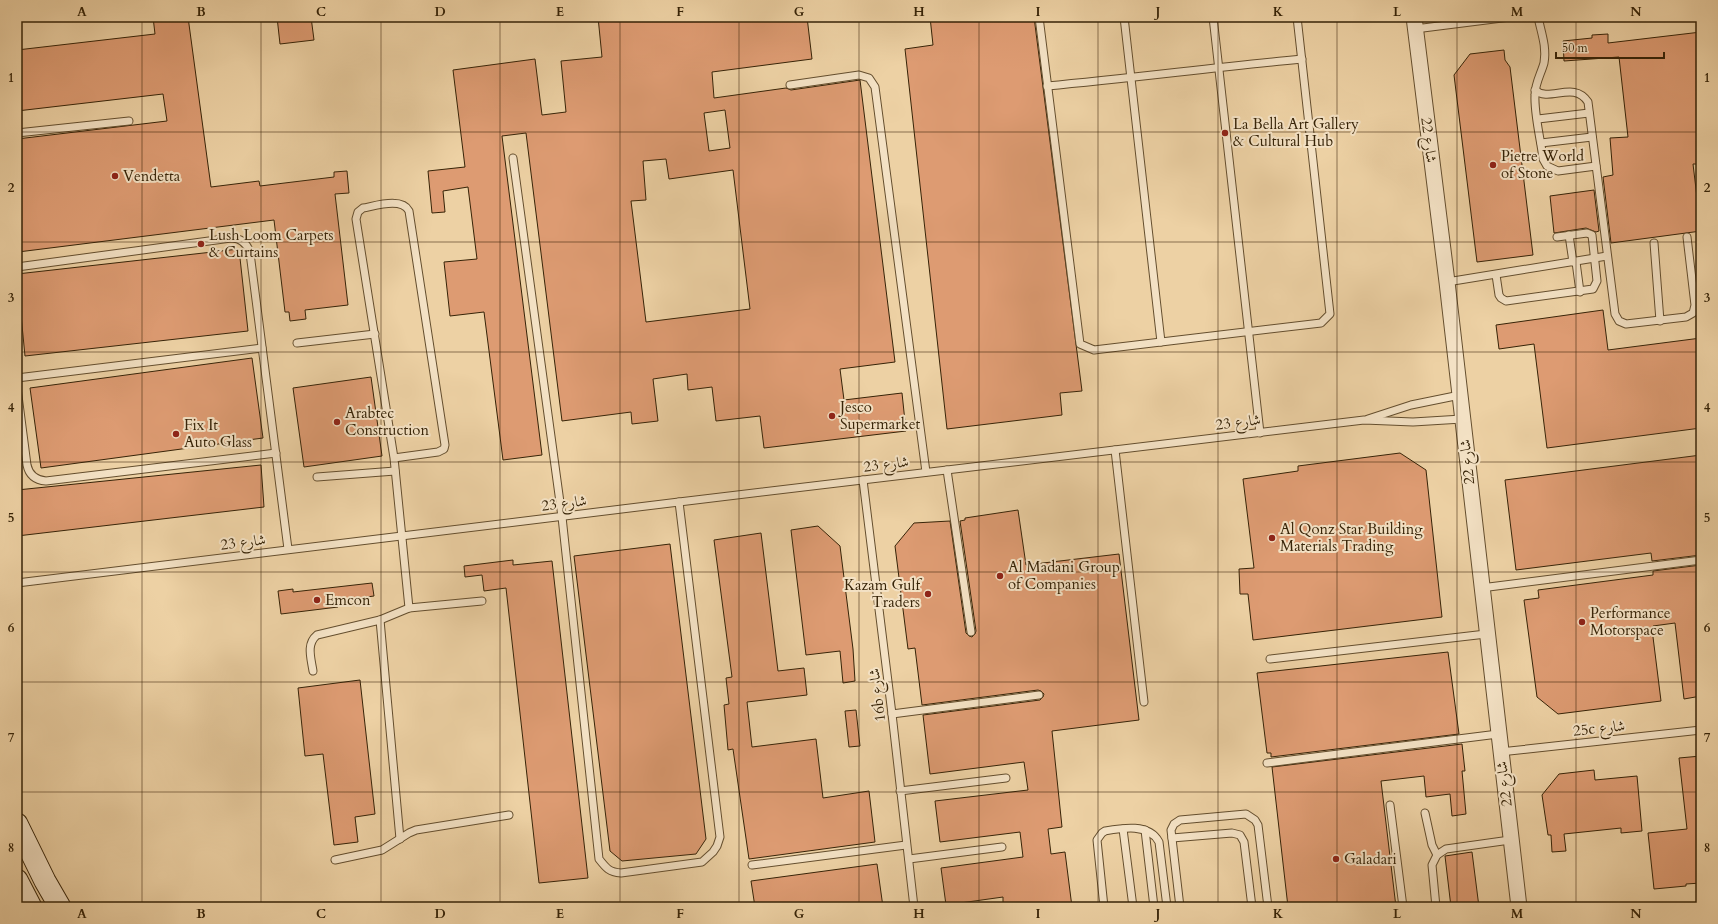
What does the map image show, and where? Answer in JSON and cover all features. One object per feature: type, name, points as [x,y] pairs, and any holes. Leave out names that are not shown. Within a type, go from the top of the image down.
[{"type":"main road","points":[[17,824],[45,881],[60,907]]},
{"type":"main road","points":[[17,880],[31,907]]},
{"type":"street","name":"شارع 22","points":[[1415,23],[1447,282],[1486,634],[1519,907]]},
{"type":"lane","points":[[1039,17],[1080,344],[1094,350],[1321,323],[1330,314],[1298,17]]},
{"type":"lane","points":[[1124,17],[1161,342]]},
{"type":"lane","points":[[1213,17],[1260,433]]},
{"type":"lane","points":[[1415,23],[1510,17]]},
{"type":"lane","points":[[1538,17],[1545,48],[1545,56],[1535,90],[1543,159],[1550,169],[1558,171],[1596,166]]},
{"type":"lane","points":[[1047,86],[1302,59]]},
{"type":"lane","points":[[790,85],[859,75],[869,78],[875,88],[926,472]]},
{"type":"lane","points":[[1535,90],[1542,94],[1568,91],[1576,93],[1586,100],[1616,318],[1619,321],[1626,324],[1690,316],[1695,309],[1687,237]]},
{"type":"lane","points":[[1538,119],[1589,113]]},
{"type":"lane","points":[[17,133],[129,121]]},
{"type":"lane","points":[[1541,143],[1592,137]]},
{"type":"lane","points":[[513,158],[562,516],[599,859],[606,869],[612,872],[621,873],[702,862],[709,857],[717,846],[720,837],[679,502]]},
{"type":"lane","points":[[394,458],[438,452],[444,449],[445,445],[409,211],[405,206],[398,203],[363,208],[357,215],[394,458],[409,608]]},
{"type":"lane","points":[[1496,275],[1499,294],[1501,298],[1506,301],[1593,289],[1597,284],[1592,235],[1587,233],[1558,237]]},
{"type":"lane","points":[[1569,235],[1580,292]]},
{"type":"lane","points":[[17,267],[231,238],[240,239],[247,244],[250,253],[288,549]]},
{"type":"lane","points":[[1654,243],[1660,320]]},
{"type":"lane","points":[[1447,282],[1607,256]]},
{"type":"lane","points":[[297,343],[376,334]]},
{"type":"lane","points":[[17,378],[262,348]]},
{"type":"lane","points":[[17,388],[28,470],[34,478],[40,480],[46,481],[276,453]]},
{"type":"lane","name":"شارع 23","points":[[1364,420],[1411,405],[1460,395]]},
{"type":"lane","name":"شارع 23","points":[[17,583],[401,535],[1364,420],[1413,422],[1462,418]]},
{"type":"lane","points":[[1115,450],[1144,702]]},
{"type":"lane","points":[[947,470],[971,632]]},
{"type":"lane","points":[[317,477],[395,471]]},
{"type":"lane","name":"16b شارع","points":[[863,480],[914,907]]},
{"type":"lane","points":[[1481,588],[1701,560]]},
{"type":"lane","points":[[313,671],[310,648],[313,638],[317,635],[380,620],[409,608],[482,601]]},
{"type":"lane","points":[[380,620],[400,839]]},
{"type":"lane","points":[[1270,659],[1486,634]]},
{"type":"lane","points":[[892,714],[1038,695]]},
{"type":"lane","name":"25c شارع","points":[[1500,752],[1701,730]]},
{"type":"lane","points":[[1267,763],[1498,734]]},
{"type":"lane","points":[[900,791],[1006,778]]},
{"type":"lane","points":[[1390,804],[1403,907]]},
{"type":"lane","points":[[1425,813],[1432,845],[1437,855]]},
{"type":"lane","points":[[1180,907],[1172,827],[1180,820],[1240,814],[1251,817],[1258,825],[1268,907]]},
{"type":"lane","points":[[335,860],[382,850],[409,833],[424,828],[509,815]]},
{"type":"lane","points":[[1104,907],[1097,840],[1105,831],[1138,828],[1145,830],[1156,837],[1158,842],[1167,907]]},
{"type":"lane","points":[[1123,829],[1133,907]]},
{"type":"lane","points":[[1145,830],[1154,907]]},
{"type":"lane","points":[[1172,838],[1232,833],[1240,835],[1244,842],[1252,907]]},
{"type":"lane","points":[[1436,907],[1432,865],[1437,855],[1446,849],[1510,840]]},
{"type":"lane","points":[[752,865],[906,845]]},
{"type":"lane","points":[[909,859],[1002,847]]},
{"type":"building","points":[[153,17],[188,17],[211,187],[259,181],[260,186],[334,177],[334,172],[347,171],[349,193],[335,194],[348,305],[305,310],[306,319],[290,321],[289,312],[285,312],[274,220],[18,252],[17,139],[167,121],[163,94],[17,111],[17,50],[155,34]]},
{"type":"building","points":[[277,17],[311,17],[314,40],[280,44]]},
{"type":"building","points":[[598,17],[807,17],[812,59],[712,72],[714,98],[786,88],[791,90],[860,80],[895,362],[840,369],[844,400],[902,393],[906,431],[764,448],[760,416],[716,421],[712,387],[688,390],[687,374],[653,379],[658,421],[632,424],[631,412],[562,421],[526,133],[502,136],[542,455],[503,460],[484,312],[450,316],[444,262],[477,259],[468,187],[443,191],[445,212],[432,213],[428,171],[465,167],[453,70],[535,59],[542,115],[566,112],[561,61],[602,57]],"holes":[[[725,110],[730,148],[709,151],[704,113]],[[666,159],[669,179],[733,170],[750,309],[646,322],[631,201],[646,200],[643,161]]]},
{"type":"building","points":[[930,17],[1034,17],[1082,391],[1060,393],[1062,415],[947,429],[905,49],[933,45]]},
{"type":"building","points":[[1701,32],[1701,164],[1693,164],[1701,231],[1611,243],[1603,177],[1613,175],[1610,138],[1628,137],[1619,57],[1564,61],[1563,41],[1592,38],[1592,35],[1608,34],[1608,43]]},
{"type":"building","name":"Pietre World of Stone","points":[[1504,50],[1505,60],[1510,67],[1533,255],[1477,262],[1454,75],[1470,54]]},
{"type":"building","points":[[1594,190],[1599,231],[1596,232],[1586,228],[1554,233],[1550,196]]},
{"type":"building","points":[[239,249],[248,331],[25,356],[17,274]]},
{"type":"building","points":[[1603,310],[1608,350],[1701,338],[1701,428],[1547,448],[1534,344],[1499,349],[1496,325]]},
{"type":"building","points":[[252,358],[263,438],[41,468],[30,388]]},
{"type":"building","name":"Arabtec Construction","points":[[371,377],[382,456],[304,467],[293,388]]},
{"type":"building","points":[[1400,453],[1426,470],[1442,617],[1253,640],[1248,594],[1240,594],[1239,569],[1254,568],[1243,479],[1298,471],[1298,466]]},
{"type":"building","points":[[1701,455],[1701,555],[1652,561],[1651,553],[1516,570],[1505,480]]},
{"type":"building","points":[[261,465],[264,507],[17,536],[17,490]]},
{"type":"building","points":[[1018,510],[1026,565],[1119,554],[1139,720],[1052,731],[1062,827],[1048,829],[1051,854],[1065,852],[1072,907],[1003,907],[1003,897],[946,905],[941,868],[1023,857],[1020,832],[940,842],[935,801],[1028,790],[1024,762],[930,774],[923,715],[1040,700],[1044,694],[1038,690],[922,705],[915,648],[908,649],[895,546],[914,523],[950,521],[966,633],[972,637],[976,631],[960,521],[965,520],[965,518]]},
{"type":"building","points":[[818,526],[840,546],[853,649],[855,681],[843,683],[840,651],[806,655],[791,530]]},
{"type":"building","points":[[761,533],[778,671],[804,668],[807,695],[747,702],[752,747],[816,739],[823,798],[869,791],[875,842],[749,859],[733,749],[728,750],[724,705],[729,704],[726,678],[732,677],[714,540]]},
{"type":"building","points":[[670,544],[706,839],[696,854],[622,861],[610,851],[574,556]]},
{"type":"building","points":[[513,560],[513,565],[552,561],[588,878],[539,883],[506,588],[484,591],[482,575],[465,577],[464,566]]},
{"type":"building","points":[[1701,565],[1701,696],[1684,699],[1675,623],[1653,626],[1652,629],[1661,701],[1558,714],[1537,697],[1524,600],[1539,598],[1538,590],[1653,575],[1653,571]]},
{"type":"building","points":[[372,583],[374,596],[337,601],[338,607],[281,614],[278,591],[293,589],[293,592]]},
{"type":"building","points":[[1448,652],[1459,734],[1271,757],[1271,753],[1267,753],[1257,673]]},
{"type":"building","points":[[360,680],[375,814],[355,817],[358,842],[334,845],[323,754],[305,756],[298,688]]},
{"type":"building","points":[[856,710],[860,746],[849,747],[845,711]]},
{"type":"building","points":[[1462,744],[1465,771],[1462,771],[1466,814],[1452,816],[1450,794],[1426,797],[1424,776],[1381,781],[1396,907],[1288,907],[1272,767]]},
{"type":"building","points":[[1701,756],[1701,883],[1654,889],[1648,833],[1687,829],[1679,758]]},
{"type":"building","points":[[1594,770],[1595,780],[1637,776],[1642,831],[1621,833],[1621,828],[1564,834],[1566,851],[1552,852],[1551,835],[1548,835],[1542,795],[1559,774]]},
{"type":"building","points":[[1472,852],[1479,907],[1451,907],[1445,856]]},
{"type":"building","points":[[877,864],[883,907],[755,907],[751,881]]},
{"type":"place","name":"La Bella Art Gallery & Cultural Hub","points":[[1225,133]]},
{"type":"place","name":"Pietre World of Stone","points":[[1493,165]]},
{"type":"place","name":"Vendetta","points":[[115,176]]},
{"type":"place","name":"Lush Loom Carpets & Curtains","points":[[201,244]]},
{"type":"place","name":"Jesco Supermarket","points":[[832,416]]},
{"type":"place","name":"Arabtec Construction","points":[[337,422]]},
{"type":"place","name":"Fix It Auto Glass","points":[[176,434]]},
{"type":"place","name":"Al Qonz Star Building Materials Trading","points":[[1272,538]]},
{"type":"place","name":"Al Madani Group of Companies","points":[[1000,576]]},
{"type":"place","name":"Kazam Gulf Traders","points":[[928,594]]},
{"type":"place","name":"Emcon","points":[[317,600]]},
{"type":"place","name":"Performance Motorspace","points":[[1582,622]]},
{"type":"place","name":"Galadari","points":[[1336,859]]}]
